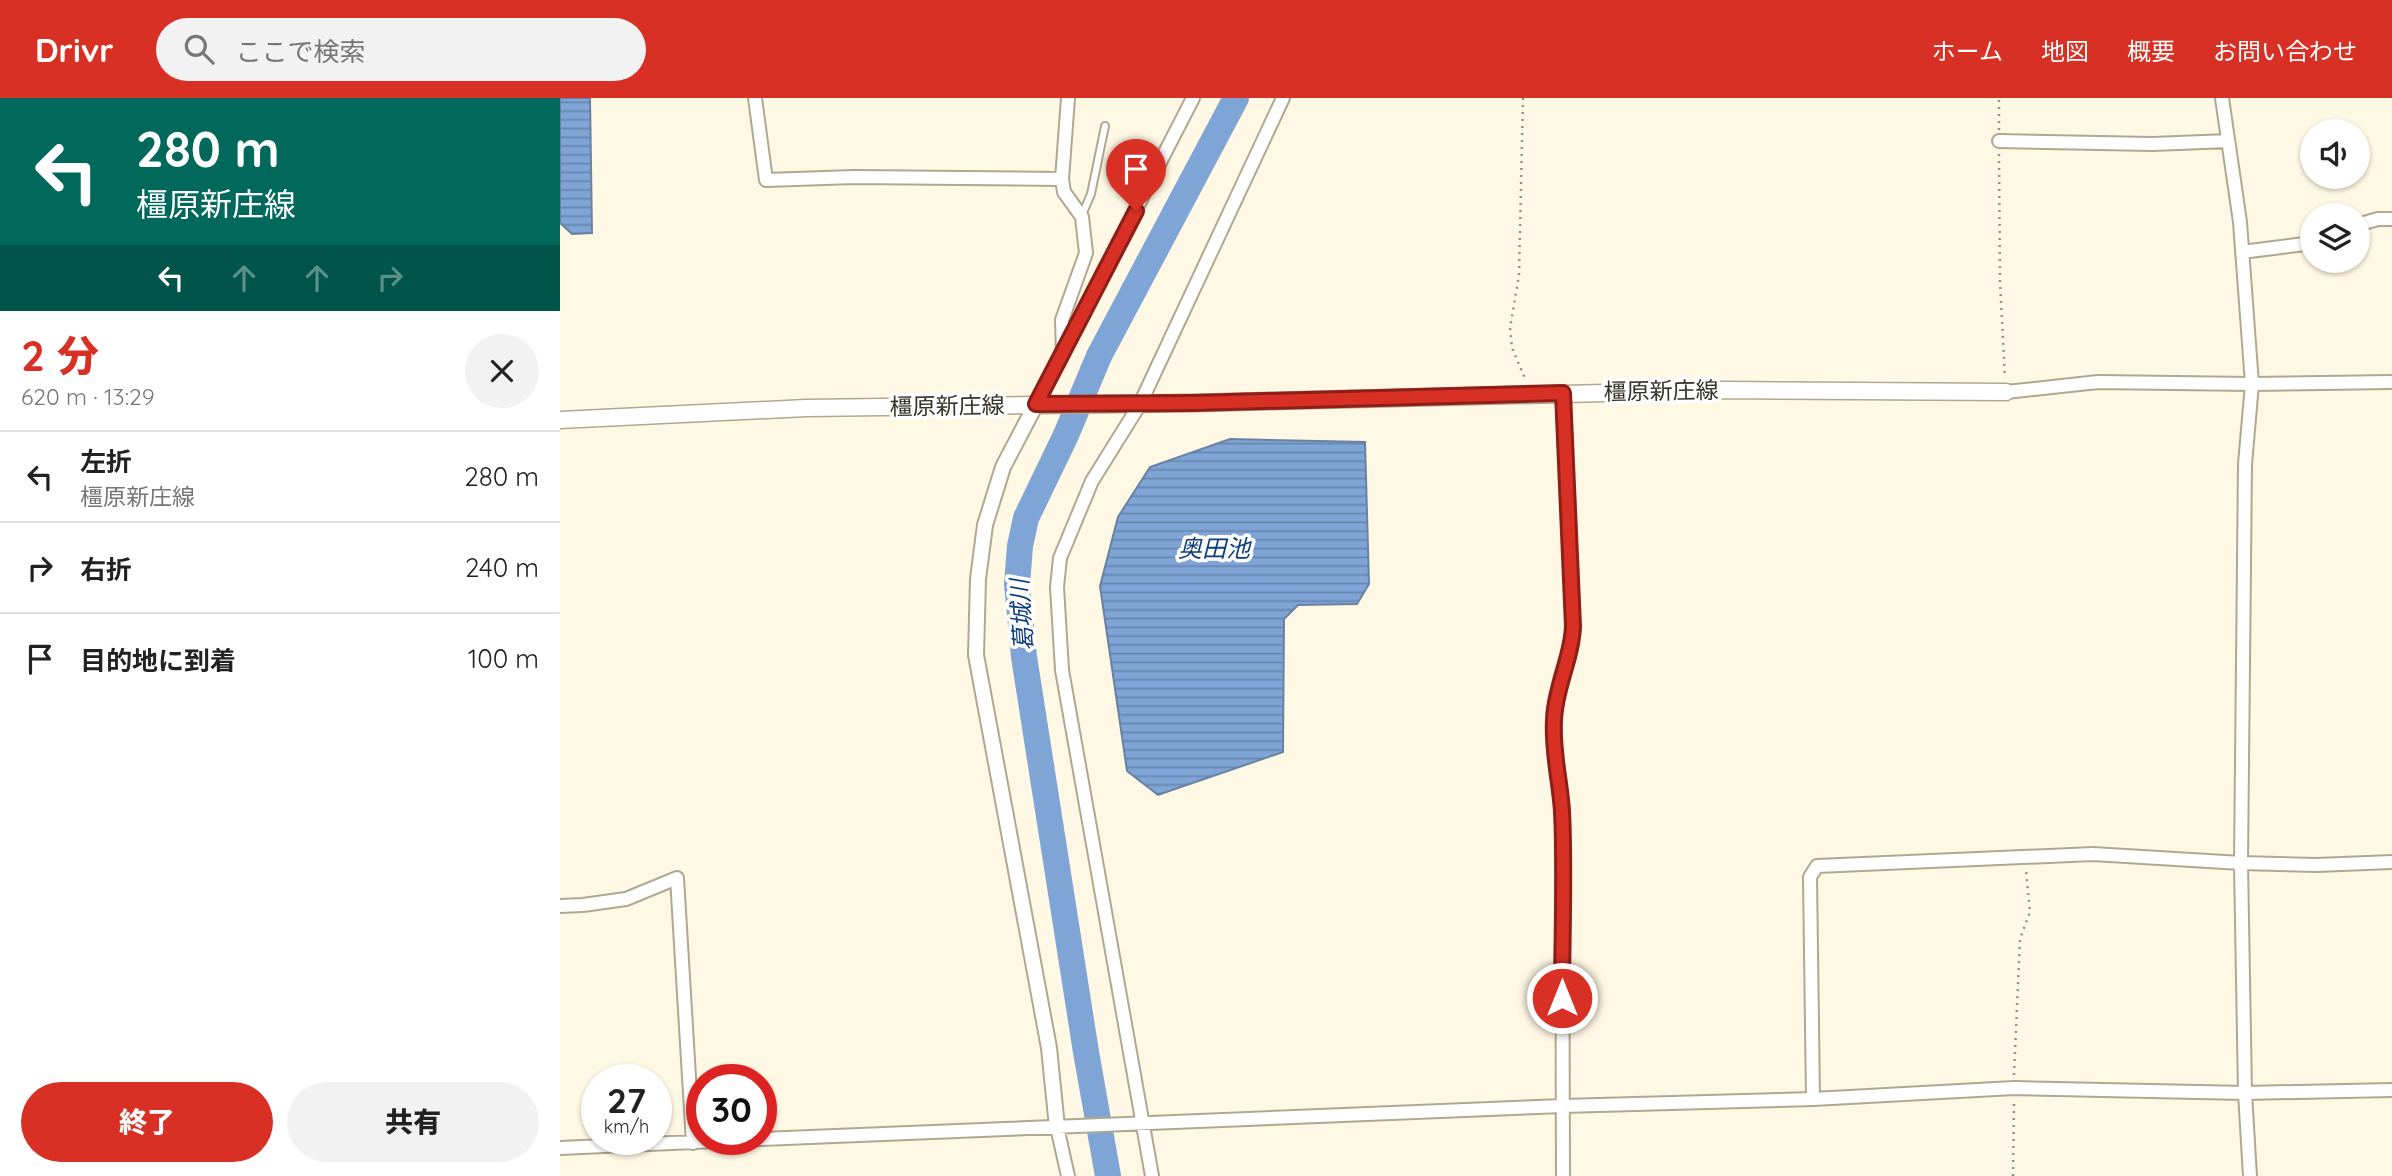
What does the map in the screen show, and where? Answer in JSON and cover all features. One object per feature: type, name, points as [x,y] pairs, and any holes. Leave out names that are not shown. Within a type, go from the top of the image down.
[{"type":"main road","name":"橿原新庄線","points":[[560,420],[758,410],[1563,393],[1725,390],[2006,392]]},
{"type":"street","points":[[755,98],[766,180],[854,177],[1062,179]]},
{"type":"street","points":[[1063,355],[1062,320],[1086,253],[1082,217],[1064,192],[1062,179],[1068,98]]},
{"type":"street","points":[[1068,1176],[1063,1127],[976,655],[978,579],[985,525],[1003,467],[1041,404],[1192,98]]},
{"type":"street","points":[[1152,1176],[1139,1123],[1062,670],[1056,587],[1060,558],[1092,481],[1140,404],[1283,98]]},
{"type":"street","points":[[2222,98],[2237,197],[2252,384],[2245,464],[2241,863],[2245,1093],[2250,1176]]},
{"type":"street","points":[[1999,141],[2152,144],[2228,141]]},
{"type":"street","points":[[2370,221],[2392,219]]},
{"type":"street","points":[[2242,252],[2300,245]]},
{"type":"street","points":[[2006,392],[2098,382],[2392,382]]},
{"type":"street","points":[[1563,393],[1573,626],[1572,641],[1558,686],[1554,719],[1554,757],[1562,809],[1563,1176]]},
{"type":"street","points":[[1813,1099],[1810,877],[1817,866],[2093,855],[2241,863],[2392,862]]},
{"type":"street","points":[[560,906],[626,899],[677,878],[688,1064]]},
{"type":"street","points":[[777,1138],[1563,1106],[1813,1099],[2014,1088],[2245,1093],[2392,1090]]},
{"type":"street","points":[[560,1148],[686,1143]]},
{"type":"lane","points":[[1082,217],[1091,194],[1105,126]]},
{"type":"path","points":[[1523,98],[1519,275],[1510,338],[1531,394]]},
{"type":"path","points":[[1999,98],[2000,270],[2006,392]]},
{"type":"path","points":[[2014,1176],[2014,1088],[2020,939],[2031,912],[2025,857]]},
{"type":"water","points":[[560,98],[590,98],[592,233],[572,234],[560,223]]},
{"type":"water","name":"奥田池","points":[[1230,439],[1365,442],[1369,584],[1357,604],[1298,605],[1284,619],[1283,752],[1158,795],[1127,771],[1100,586],[1118,517],[1150,467]]},
{"type":"waterway","name":"葛城川","points":[[1108,1176],[1024,657],[1017,584],[1020,546],[1026,518],[1066,435],[1099,356],[1236,98]]},
{"type":"route","points":[[1136,211],[1036,404],[1193,403],[1563,393],[1573,626],[1572,641],[1558,686],[1554,719],[1554,757],[1562,809],[1562,998]]}]
